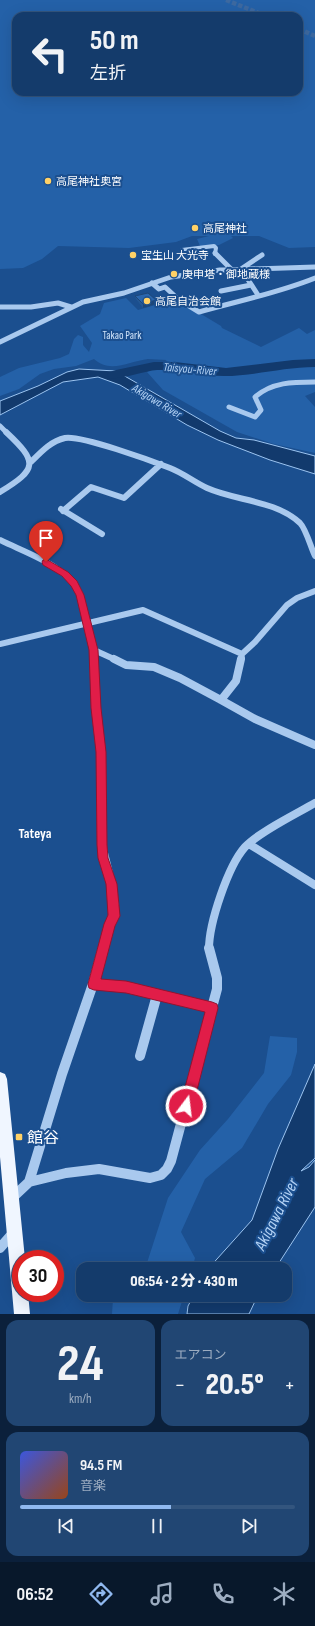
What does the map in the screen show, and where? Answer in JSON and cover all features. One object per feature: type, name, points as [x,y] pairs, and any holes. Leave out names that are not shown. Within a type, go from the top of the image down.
[{"type":"main road","points":[[0,1079],[1,1107],[12,1199],[22,1314]]},
{"type":"street","points":[[182,250],[214,246],[216,248],[215,254],[231,269]]},
{"type":"street","points":[[241,269],[262,255]]},
{"type":"street","points":[[0,342],[71,307],[90,300],[129,292],[177,276],[231,269],[315,267]]},
{"type":"street","points":[[241,269],[258,295]]},
{"type":"street","points":[[152,284],[159,289],[165,287],[178,299],[199,312],[258,295],[287,289],[315,278]]},
{"type":"street","points":[[221,291],[251,285]]},
{"type":"street","points":[[0,307],[58,303],[71,307]]},
{"type":"street","points":[[229,408],[255,417],[261,410],[255,397],[260,391],[278,385],[315,382]]},
{"type":"street","points":[[0,426],[28,453],[31,462]]},
{"type":"street","points":[[0,492],[24,476],[31,462],[44,449],[56,441],[70,438],[117,450],[160,464],[208,488],[276,509],[301,524],[315,556]]},
{"type":"street","points":[[102,534],[61,509],[92,487],[124,498],[160,464]]},
{"type":"street","points":[[0,540],[65,574],[74,584],[80,595],[94,650],[96,708],[101,752],[102,852],[112,884],[114,916],[110,924],[94,984],[62,1074],[29,1182],[12,1199]]},
{"type":"street","points":[[220,700],[236,681],[242,654],[255,642],[288,605],[297,598],[315,591]]},
{"type":"street","points":[[0,644],[143,610],[242,654]]},
{"type":"street","points":[[94,650],[126,665],[154,667],[180,678],[256,719],[315,745]]},
{"type":"street","points":[[29,1182],[66,1173],[99,1169],[150,1178],[161,1175],[167,1169],[171,1160],[217,990],[217,978],[209,948],[211,926],[226,883],[240,854],[249,844],[315,804]]},
{"type":"street","points":[[249,844],[315,884]]},
{"type":"street","points":[[94,984],[126,987],[212,1008]]},
{"type":"street","points":[[140,1056],[157,995]]},
{"type":"street","points":[[0,1248],[15,1231]]},
{"type":"green space","points":[[0,0],[315,0],[315,247],[289,248],[259,236],[231,236],[233,238],[219,245],[201,248],[197,239],[209,236],[192,236],[176,242],[129,248],[58,246],[42,259],[23,268],[0,269]]},
{"type":"green space","name":"Takao Park","points":[[126,298],[138,310],[176,299],[222,328],[261,347],[299,328],[307,334],[315,330],[315,392],[305,396],[315,407],[315,453],[274,444],[237,432],[163,390],[147,372],[167,360],[148,359],[120,365],[107,366],[94,359],[76,366],[54,369],[40,374],[19,389],[0,396],[0,377],[19,368],[60,358],[69,354],[74,339],[78,335],[83,337],[83,345],[89,352],[92,343],[80,326],[100,314],[104,303]]},
{"type":"green space","points":[[270,1036],[297,1038],[297,1052],[291,1075],[268,1104],[242,1148],[205,1179],[181,1232],[195,1258],[194,1262],[147,1262],[168,1198],[200,1150],[228,1119],[264,1073]]},
{"type":"green space","points":[[113,1302],[182,1302],[178,1314],[112,1314]]},
{"type":"water","name":"Akigawa River","points":[[79,369],[116,371],[220,431],[236,438],[254,440],[315,456],[315,474],[270,460],[218,440],[187,425],[120,385],[98,377],[63,382],[0,415],[0,401],[38,386],[67,372]]},
{"type":"water","name":"Akigawa River","points":[[315,1064],[315,1158],[301,1171],[309,1167],[315,1160],[315,1207],[280,1262],[214,1262],[252,1220],[278,1149]]},
{"type":"water","points":[[190,1302],[255,1302],[249,1314],[187,1314]]},
{"type":"building","points":[[148,293],[156,300],[143,304],[135,296]]},
{"type":"waterway","name":"Taisyou-River","points":[[114,375],[154,366],[175,366],[226,372],[293,364],[315,363]]},
{"type":"tunnel","points":[[226,0],[256,12]]},
{"type":"tunnel","points":[[303,31],[315,36]]},
{"type":"place","name":"高尾神社奥宮","points":[[48,181]]},
{"type":"place","name":"高尾神社","points":[[195,228]]},
{"type":"place","name":"宝生山 大光寺","points":[[133,255]]},
{"type":"place","name":"庚申塔・御地蔵様","points":[[174,274]]},
{"type":"place","name":"高尾自治会館","points":[[147,301]]},
{"type":"place","name":"館谷","points":[[19,1137]]},
{"type":"district","name":"Tateya","points":[[35,833]]},
{"type":"route","points":[[46,562],[65,574],[74,584],[80,595],[94,650],[96,708],[101,752],[102,845],[103,858],[112,884],[114,916],[110,924],[94,984],[126,987],[212,1008],[186,1106]]}]
